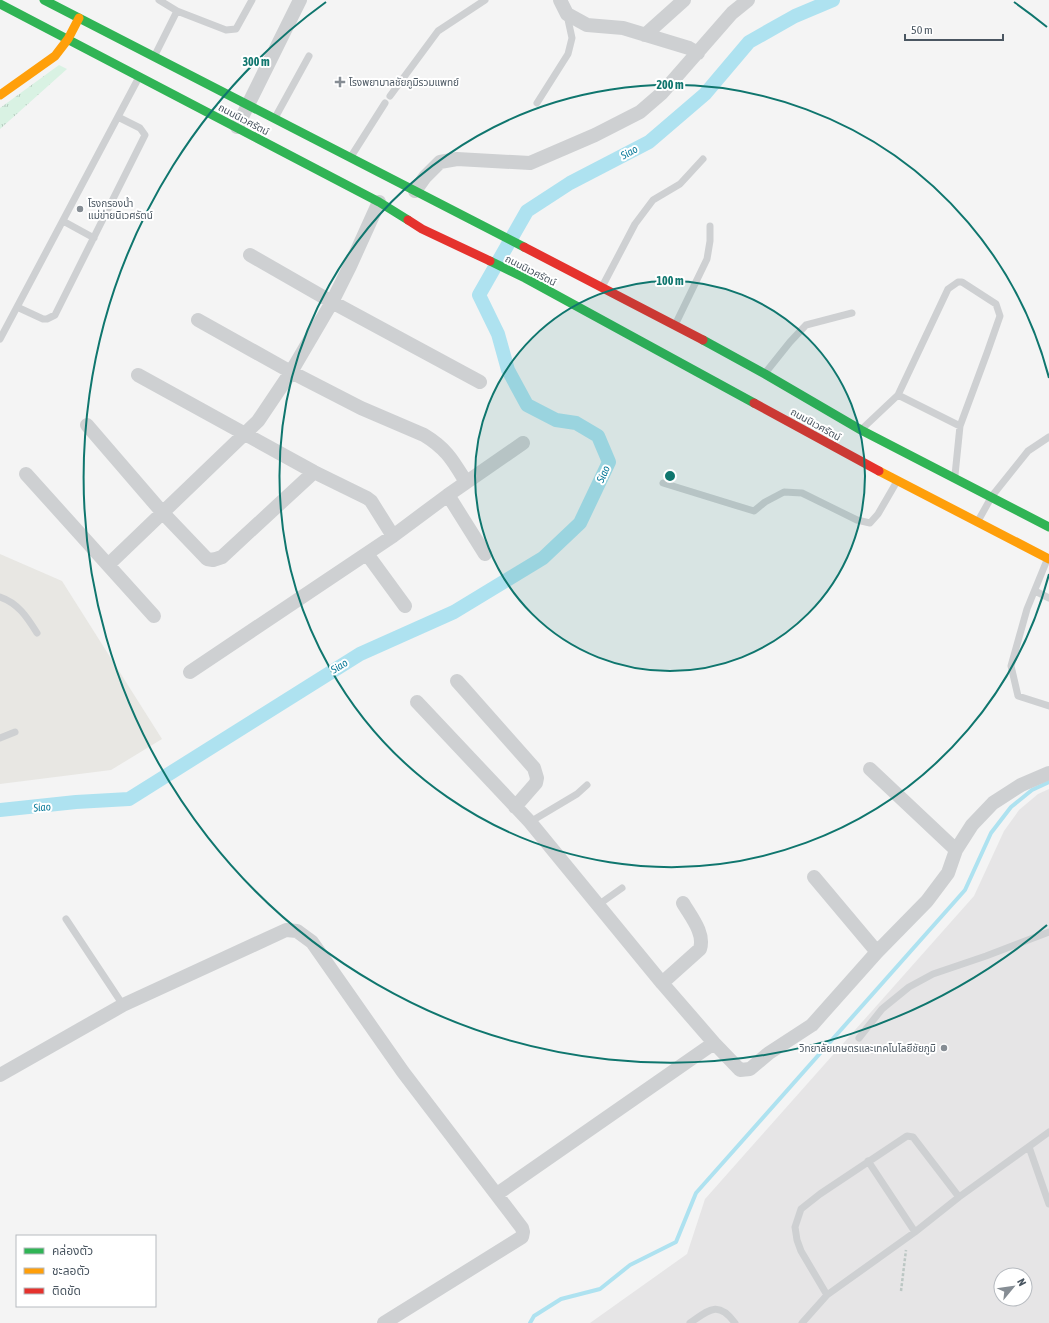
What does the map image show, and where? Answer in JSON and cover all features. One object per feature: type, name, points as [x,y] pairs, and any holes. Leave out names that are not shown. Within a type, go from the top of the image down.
[{"type":"main road","name":"ถนนนิเวศรัตน์","points":[[46,0],[675,325],[765,374],[861,430],[1049,526]]},
{"type":"main road","name":"ถนนนิเวศรัตน์","points":[[0,4],[379,202],[422,228],[524,278],[897,481],[1048,559]]},
{"type":"main road","points":[[0,95],[55,56],[68,39],[79,18]]},
{"type":"street","points":[[237,127],[300,0]]},
{"type":"street","points":[[560,0],[567,14],[587,25],[623,28],[689,48],[698,53]]},
{"type":"street","points":[[645,35],[684,0]]},
{"type":"street","points":[[415,191],[425,177],[440,162],[457,159],[530,163],[595,135],[640,112],[662,93],[732,13],[748,0]]},
{"type":"street","points":[[108,565],[162,512],[246,434],[261,417],[292,372],[332,302],[379,202]]},
{"type":"street","points":[[250,255],[332,302],[480,382]]},
{"type":"street","points":[[198,320],[361,408],[433,440],[448,453],[466,482]]},
{"type":"street","points":[[138,375],[314,472],[371,501],[393,536]]},
{"type":"street","points":[[87,425],[162,512],[206,559],[213,560],[222,557],[314,472]]},
{"type":"street","points":[[190,672],[368,554],[466,482],[523,443]]},
{"type":"street","points":[[26,474],[154,616]]},
{"type":"street","points":[[448,495],[485,554]]},
{"type":"street","points":[[368,554],[405,606]]},
{"type":"street","points":[[457,681],[534,768],[537,778],[536,782],[515,807]]},
{"type":"street","points":[[417,702],[530,822],[662,983],[714,1043],[740,1070],[750,1069],[769,1053],[812,1025],[877,952],[927,901],[948,873],[956,850],[972,825],[993,804],[1021,785],[1049,773]]},
{"type":"street","points":[[870,769],[956,850]]},
{"type":"street","points":[[814,877],[877,952]]},
{"type":"street","points":[[662,983],[700,949],[702,942],[700,933],[683,903]]},
{"type":"street","points":[[0,1075],[123,1005],[286,930],[298,931],[312,942],[403,1072],[497,1194],[522,1228],[523,1232],[522,1237],[384,1323]]},
{"type":"street","points":[[497,1194],[714,1043]]},
{"type":"lane","points":[[159,0],[177,11],[226,30],[236,28],[252,0]]},
{"type":"lane","points":[[390,96],[438,31],[485,0]]},
{"type":"lane","points":[[154,57],[177,11]]},
{"type":"lane","points":[[537,103],[568,54],[572,38],[567,14]]},
{"type":"lane","points":[[275,118],[309,56]]},
{"type":"lane","points":[[0,339],[140,77]]},
{"type":"lane","points":[[350,156],[385,103]]},
{"type":"lane","points":[[17,307],[43,320],[55,315],[145,135],[144,131],[140,128],[118,117]]},
{"type":"lane","points":[[602,287],[634,224],[653,200],[680,184],[702,159]]},
{"type":"lane","points":[[63,221],[94,238]]},
{"type":"lane","points":[[675,325],[706,259],[710,241],[710,226]]},
{"type":"lane","points":[[861,430],[898,395],[948,290],[958,282],[962,282],[996,304],[1000,316],[960,426],[955,478]]},
{"type":"lane","points":[[765,374],[790,342],[806,325],[852,313]]},
{"type":"lane","points":[[898,395],[960,426]]},
{"type":"lane","points":[[978,522],[992,496],[1028,451],[1049,437]]},
{"type":"lane","points":[[664,483],[754,511],[784,492],[802,493],[857,520],[870,523],[878,514],[897,481]]},
{"type":"lane","points":[[1048,559],[1027,609],[1011,666],[1018,696],[1049,706]]},
{"type":"lane","points":[[1035,591],[1049,598]]},
{"type":"lane","points":[[0,597],[14,603],[24,614],[37,633]]},
{"type":"lane","points":[[0,738],[15,732]]},
{"type":"lane","points":[[530,822],[577,794],[587,785]]},
{"type":"lane","points":[[598,905],[622,888]]},
{"type":"lane","points":[[66,919],[123,1005]]},
{"type":"lane","points":[[858,1038],[882,1010],[909,987],[933,974],[1049,932]]},
{"type":"lane","points":[[802,1323],[827,1295],[908,1238],[959,1197],[1049,1132]]},
{"type":"lane","points":[[827,1295],[801,1251],[795,1227],[801,1209],[820,1194],[907,1136],[913,1137],[959,1197]]},
{"type":"lane","points":[[1029,1147],[1049,1204]]},
{"type":"lane","points":[[868,1161],[915,1232]]},
{"type":"lane","points":[[690,1323],[708,1311],[716,1308],[728,1314],[735,1323]]},
{"type":"path","points":[[901,1291],[908,1238]]},
{"type":"shaded area","points":[[0,554],[62,581],[162,739],[111,770],[0,784]]},
{"type":"shaded area","name":"วิทยาลัยเกษตรและเทคโนโลยีชัยภูมิ","points":[[1049,789],[1049,1323],[590,1323],[687,1254],[705,1199],[974,896],[1004,831],[1019,810],[1038,794]]},
{"type":"green space","points":[[59,65],[67,69],[0,129],[0,108]]},
{"type":"waterway","name":"Siao","points":[[0,810],[76,802],[129,799],[360,654],[454,612],[543,558],[580,523],[609,462],[598,436],[576,423],[556,420],[527,405],[508,370],[498,334],[479,295],[527,211],[570,183],[649,142],[705,94],[749,42],[795,16],[833,0]]},
{"type":"waterway","points":[[530,1323],[534,1316],[561,1299],[600,1289],[630,1265],[676,1242],[696,1193],[965,890],[991,833],[1011,807],[1032,790],[1049,782]]},
{"type":"traffic: fast","points":[[44,0],[524,247]]},
{"type":"traffic: fast","points":[[0,4],[379,202],[408,220]]},
{"type":"traffic: fast","points":[[490,261],[525,278],[754,403]]},
{"type":"traffic: fast","points":[[703,340],[861,430],[1049,527]]},
{"type":"traffic: slow","points":[[0,95],[55,56],[68,39],[79,18]]},
{"type":"traffic: slow","points":[[879,471],[1049,559]]},
{"type":"traffic: jam","points":[[408,220],[422,229],[490,261]]},
{"type":"traffic: jam","points":[[524,247],[703,340]]},
{"type":"traffic: jam","points":[[754,403],[879,471]]},
{"type":"place","name":"โรงพยาบาลชัยภูมิรวมแพทย์","points":[[340,82]]},
{"type":"place","name":"โรงกรองน้ำ แม่ข่ายนิเวศรัตน์","points":[[80,209]]},
{"type":"place","name":"วิทยาลัยเกษตรและเทคโนโลยีชัยภูมิ","points":[[944,1048]]}]
